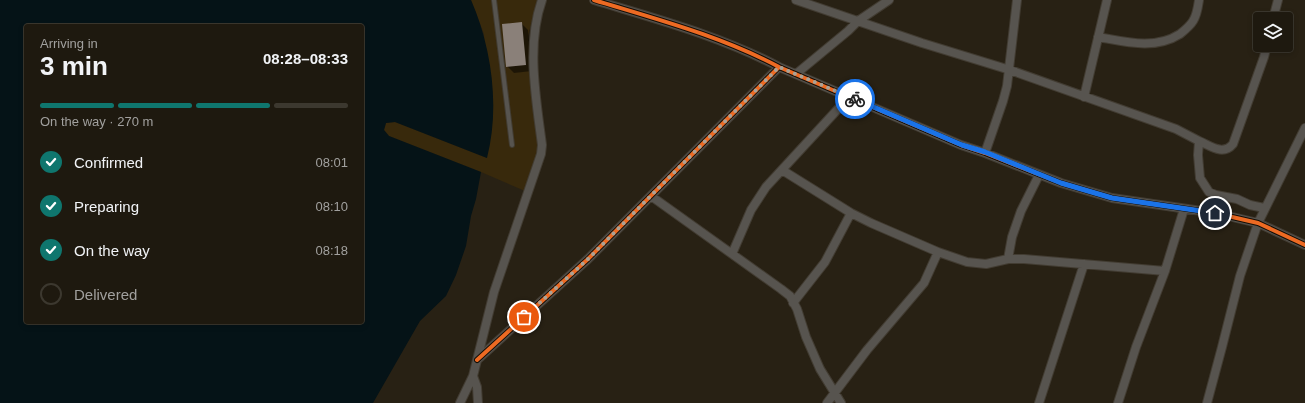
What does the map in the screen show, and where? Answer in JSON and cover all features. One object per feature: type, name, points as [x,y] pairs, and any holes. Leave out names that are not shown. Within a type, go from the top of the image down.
[{"type":"street","points":[[460,403],[473,376],[494,292],[542,149],[534,76],[533,43],[537,14],[542,0]]},
{"type":"street","points":[[594,0],[706,36],[755,55],[779,67],[962,145],[985,152],[1061,183],[1112,198],[1215,213],[1258,222],[1305,245]]},
{"type":"street","points":[[796,0],[922,43],[1010,70],[1176,129],[1216,149],[1224,151],[1233,144],[1265,52]]},
{"type":"street","points":[[796,74],[858,21],[889,0]]},
{"type":"street","points":[[985,152],[1003,101],[1010,70],[1017,0]]},
{"type":"street","points":[[1084,97],[1107,0]]},
{"type":"street","points":[[1098,37],[1130,43],[1152,44],[1164,41],[1181,33],[1191,25],[1195,19],[1199,0]]},
{"type":"street","points":[[1275,12],[1278,0]]},
{"type":"street","points":[[477,360],[588,259],[779,67]]},
{"type":"street","points":[[732,254],[751,210],[766,187],[850,97]]},
{"type":"street","points":[[1207,403],[1240,276],[1258,222],[1304,131]]},
{"type":"street","points":[[1199,141],[1198,155],[1200,178],[1209,192],[1264,208]]},
{"type":"street","points":[[782,170],[851,213],[871,223],[938,252],[967,262],[986,264],[1024,259],[1165,271]]},
{"type":"street","points":[[1008,260],[1012,237],[1021,211],[1039,174]]},
{"type":"street","points":[[651,196],[790,296],[820,369],[841,403]]},
{"type":"street","points":[[1118,403],[1136,347],[1165,271],[1184,209]]},
{"type":"street","points":[[794,303],[825,262],[851,213]]},
{"type":"street","points":[[827,403],[867,350],[924,283],[938,252]]},
{"type":"street","points":[[1039,403],[1084,264]]},
{"type":"street","points":[[473,376],[478,395],[478,403]]},
{"type":"lane","points":[[494,0],[512,145]]},
{"type":"shaded area","points":[[0,0],[471,0],[484,38],[492,78],[493,119],[487,158],[395,122],[386,123],[384,130],[389,136],[481,172],[466,246],[456,275],[446,296],[420,321],[373,403],[0,403]]},
{"type":"shaded area","points":[[471,0],[537,0],[528,36],[540,148],[525,191],[389,136],[384,130],[386,123],[395,122],[487,158],[484,34]]},
{"type":"building","points":[[522,22],[526,65],[506,67],[502,24]]},
{"type":"cycle path","points":[[594,0],[664,21],[734,46],[779,67],[961,145],[1061,183],[1112,198],[1215,213],[1258,223],[1305,245]]},
{"type":"cycle path","points":[[477,360],[588,259],[779,67]]},
{"type":"way so far","points":[[524,317],[588,259],[779,67],[855,99]]},
{"type":"route","points":[[855,99],[962,145],[985,152],[1061,183],[1112,198],[1215,213]]}]
